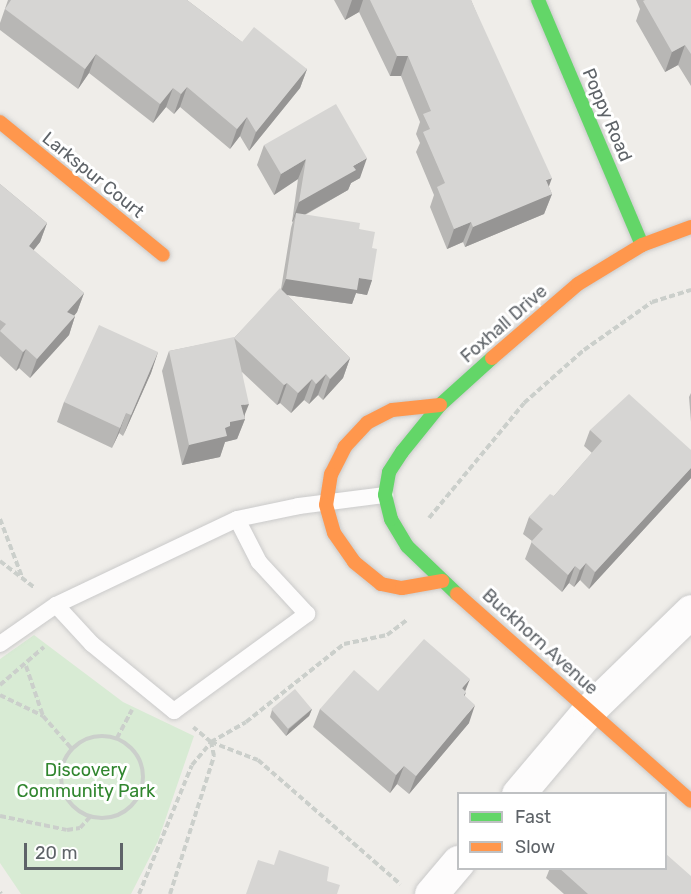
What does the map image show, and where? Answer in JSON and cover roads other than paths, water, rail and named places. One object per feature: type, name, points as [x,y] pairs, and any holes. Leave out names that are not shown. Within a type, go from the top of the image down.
[{"type":"street","name":"Poppy Road","points":[[538,0],[642,245]]},
{"type":"street","name":"Larkspur Court","points":[[0,122],[163,255]]},
{"type":"street","name":"Foxhall Drive","points":[[385,495],[389,472],[440,405],[578,284],[642,245],[691,227]]},
{"type":"street","points":[[440,405],[392,410],[367,423],[345,447],[332,474],[326,505],[334,533],[354,562],[381,584],[402,588],[442,581]]},
{"type":"street","name":"Buckhorn Avenue","points":[[385,495],[391,519],[407,546],[442,581],[691,801]]},
{"type":"street","points":[[520,792],[589,710],[691,611]]},
{"type":"street","points":[[419,891],[457,863]]},
{"type":"lane","points":[[0,644],[56,605],[237,519],[299,506],[326,505],[385,495]]},
{"type":"lane","points":[[56,605],[93,644],[174,711],[307,614],[259,562],[237,519]]},
{"type":"park label","name":"Discovery Community Park","points":[[86,781]]}]
